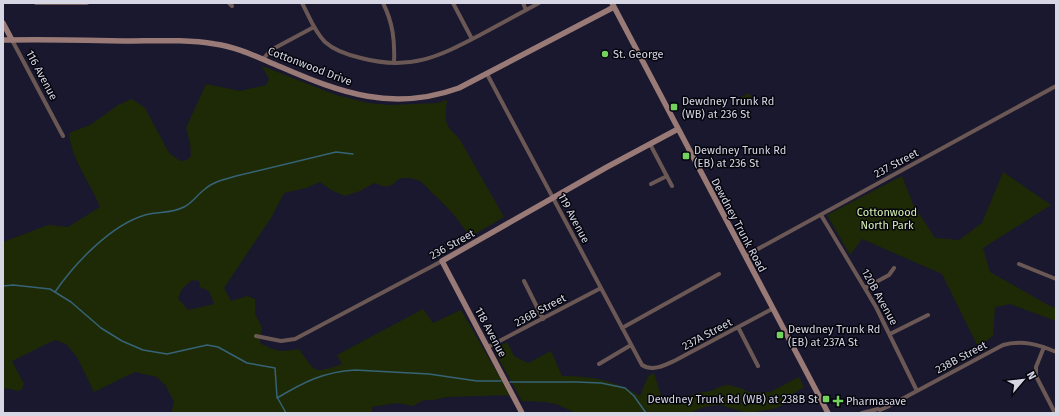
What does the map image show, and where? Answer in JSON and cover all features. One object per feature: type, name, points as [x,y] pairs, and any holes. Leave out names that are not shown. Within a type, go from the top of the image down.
[{"type":"street","points":[[36,3],[87,3]]},
{"type":"street","points":[[302,3],[314,27],[329,45],[342,53],[352,56],[374,61],[394,63],[429,59],[443,54],[539,3]]},
{"type":"street","points":[[382,3],[389,16],[394,32],[394,63]]},
{"type":"street","points":[[453,3],[472,39]]},
{"type":"street","points":[[523,3],[526,10]]},
{"type":"street","name":"Cottonwood Drive","points":[[3,40],[188,41],[225,46],[263,59],[336,89],[391,100],[425,97],[459,88],[613,5]]},
{"type":"street","name":"Dewdney Trunk Road","points":[[613,5],[828,413]]},
{"type":"street","name":"116 Avenue","points":[[3,23],[63,136]]},
{"type":"street","points":[[263,59],[275,47],[314,27]]},
{"type":"street","name":"119 Avenue","points":[[487,74],[631,345],[642,364],[647,368]]},
{"type":"street","name":"237 Street","points":[[744,256],[1056,86]]},
{"type":"street","name":"236 Street","points":[[256,336],[281,341],[295,339],[442,261],[678,129]]},
{"type":"street","points":[[650,144],[672,186]]},
{"type":"street","points":[[651,184],[667,176]]},
{"type":"street","name":"120B Avenue","points":[[821,215],[865,288],[890,334],[917,390]]},
{"type":"street","name":"118 Avenue","points":[[442,261],[522,413]]},
{"type":"street","points":[[1019,264],[1056,279]]},
{"type":"street","points":[[865,288],[889,276],[894,268]]},
{"type":"street","points":[[622,328],[719,274]]},
{"type":"street","points":[[524,281],[543,319]]},
{"type":"street","name":"236B Street","points":[[488,347],[601,288]]},
{"type":"street","name":"237A Street","points":[[647,368],[660,367],[676,360],[772,309]]},
{"type":"street","points":[[890,334],[928,315]]},
{"type":"street","points":[[738,327],[758,366]]},
{"type":"street","name":"238B Street","points":[[862,413],[878,409],[879,411],[1003,345],[1026,342],[1056,352]]},
{"type":"street","points":[[598,364],[631,345]]},
{"type":"street","points":[[1044,347],[1036,367],[1036,376],[1055,413]]},
{"type":"green space","points":[[262,66],[336,95],[368,103],[390,105],[438,103],[447,100],[446,121],[450,129],[459,138],[504,217],[470,237],[452,213],[420,181],[408,178],[401,178],[390,186],[381,186],[374,183],[360,191],[345,196],[331,190],[320,182],[306,188],[284,193],[271,218],[224,288],[231,301],[247,296],[255,299],[255,313],[262,328],[260,343],[270,348],[279,350],[288,351],[299,349],[312,367],[320,370],[342,364],[337,355],[423,309],[433,323],[461,310],[510,395],[447,397],[434,400],[424,400],[413,406],[397,403],[371,407],[373,413],[171,413],[174,402],[166,386],[157,377],[135,372],[94,392],[77,357],[66,344],[55,340],[12,361],[24,384],[22,389],[19,391],[5,388],[3,389],[3,242],[48,225],[68,227],[100,207],[73,152],[69,133],[90,125],[118,105],[132,99],[145,108],[169,153],[180,161],[187,160],[191,156],[190,143],[186,128],[206,84],[240,91],[266,85],[269,79]],"holes":[[[192,280],[199,281],[200,287],[209,291],[214,304],[188,310],[178,298],[182,289]]]},
{"type":"green space","points":[[749,93],[753,100],[746,103],[745,101],[735,107],[732,102]]},
{"type":"green space","name":"Cottonwood North Park","points":[[1003,172],[1051,205],[983,248],[990,272],[1056,308],[1056,321],[1010,304],[995,307],[993,336],[978,347],[942,274],[862,239],[850,255],[827,215],[902,176],[913,204],[935,238],[959,240],[982,223]]},
{"type":"green space","points":[[507,342],[514,356],[528,363],[551,351],[562,376],[602,380],[621,386],[640,396],[648,376],[654,373],[662,399],[671,401],[729,385],[751,393],[770,392],[799,377],[804,387],[791,395],[788,403],[773,409],[748,413],[720,405],[704,407],[690,413],[576,413],[556,404],[522,401],[495,352],[496,348]]},
{"type":"waterway","points":[[55,292],[73,269],[95,246],[119,227],[132,220],[145,215],[174,211],[184,207],[208,187],[228,178],[336,152],[353,154]]},
{"type":"waterway","points":[[3,286],[13,285],[50,289],[71,302],[101,328],[122,341],[143,350],[167,354],[207,345],[218,347],[247,363],[275,368],[277,397],[286,413]]},
{"type":"waterway","points":[[277,398],[314,379],[333,373],[355,370],[429,374],[477,381],[501,381]]},
{"type":"waterway","points":[[510,382],[601,383],[625,388],[634,396],[646,413]]},
{"type":"place","name":"St. George","points":[[605,54]]},
{"type":"place","name":"Dewdney Trunk Rd (WB) at 236 St","points":[[674,107]]},
{"type":"place","name":"Dewdney Trunk Rd (EB) at 236 St","points":[[686,156]]},
{"type":"place","name":"Dewdney Trunk Rd (EB) at 237A St","points":[[780,335]]},
{"type":"place","name":"Dewdney Trunk Rd (WB) at 238B St","points":[[826,399]]},
{"type":"place","name":"Pharmasave","points":[[838,401]]}]
